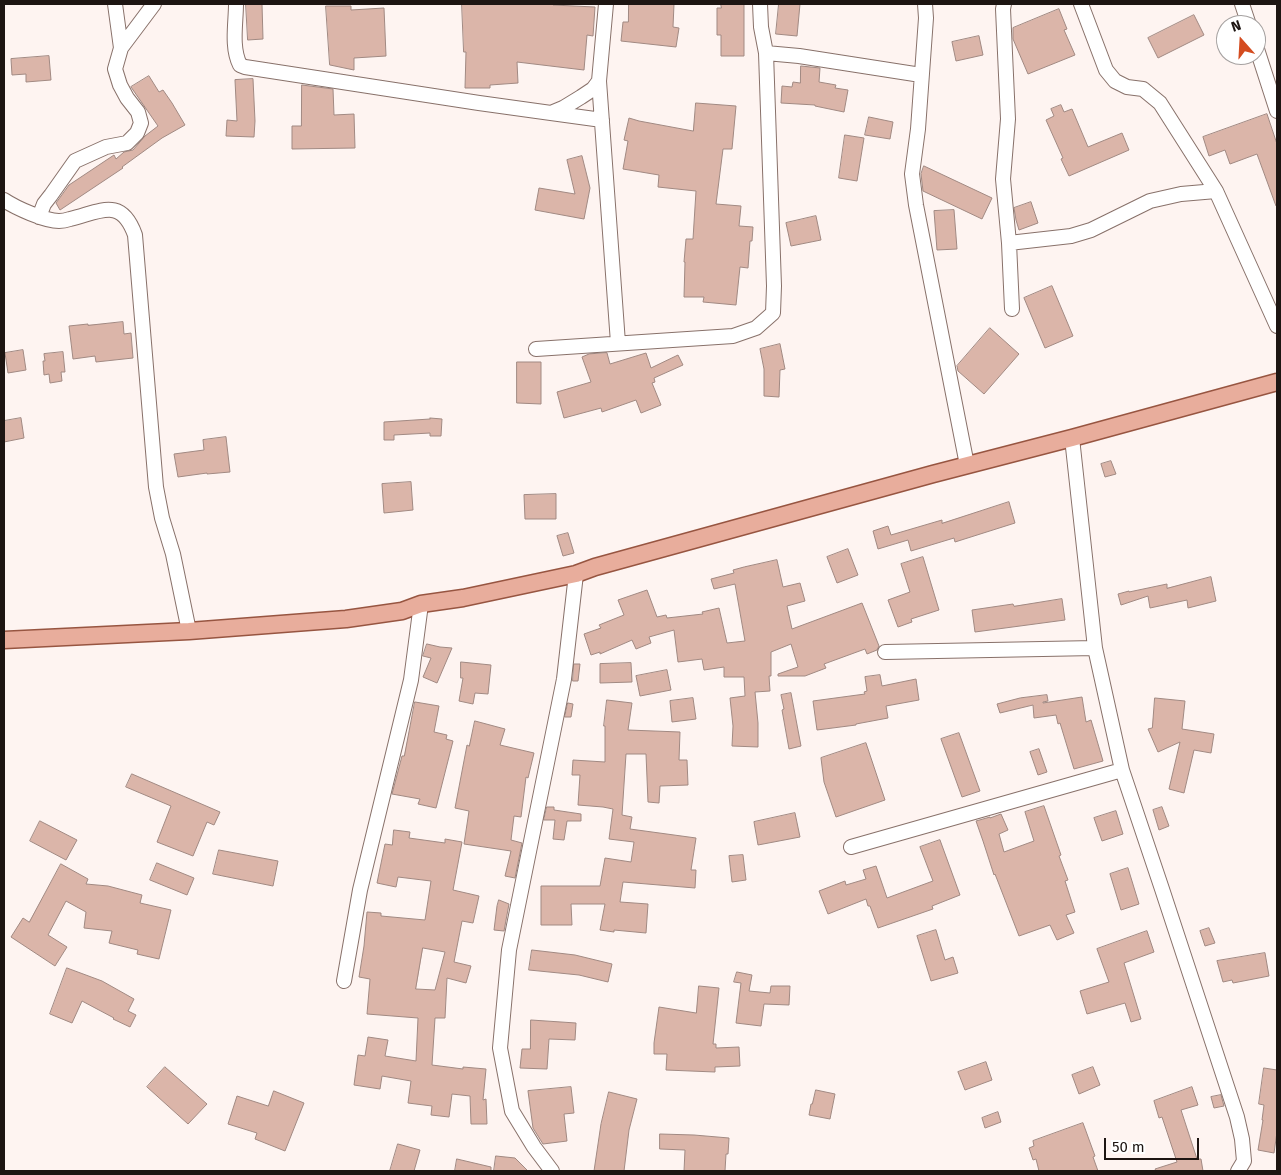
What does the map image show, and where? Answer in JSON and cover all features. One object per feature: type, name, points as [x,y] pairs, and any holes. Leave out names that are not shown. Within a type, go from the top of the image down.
[{"type":"main road","points":[[4,640],[189,631],[346,619],[402,611],[421,604],[463,598],[576,574],[595,566],[1277,382]]},
{"type":"street","points":[[115,4],[121,48]]},
{"type":"street","points":[[39,216],[44,204],[75,161],[106,147],[128,144],[136,133],[140,123],[138,112],[127,98],[115,70],[121,48],[154,4]]},
{"type":"street","points":[[236,4],[235,49],[240,65],[245,67],[602,120]]},
{"type":"street","points":[[606,4],[599,81],[618,344]]},
{"type":"street","points":[[536,349],[733,336],[756,328],[773,313],[766,53],[761,27],[760,4]]},
{"type":"street","points":[[925,4],[926,18],[918,129],[912,174],[916,205],[967,465]]},
{"type":"street","points":[[1004,4],[1008,119],[1003,179],[1009,243],[1012,309]]},
{"type":"street","points":[[1081,4],[1106,70],[1115,81],[1143,90],[1160,102],[1216,191],[1277,326]]},
{"type":"street","points":[[766,53],[799,56],[921,75]]},
{"type":"street","points":[[1262,65],[1277,111]]},
{"type":"street","points":[[551,113],[580,98],[599,81]]},
{"type":"street","points":[[1009,243],[1071,236],[1091,230],[1150,201],[1181,194],[1216,191]]},
{"type":"street","points":[[4,200],[13,206],[39,216],[59,221],[98,210],[117,210],[131,224],[135,234],[156,487],[162,518],[174,554],[189,631]]},
{"type":"street","points":[[1072,438],[1094,648],[1122,770],[1237,1117],[1244,1161],[1238,1171]]},
{"type":"street","points":[[552,1171],[534,1147],[512,1111],[500,1048],[509,950],[564,679],[576,574]]},
{"type":"street","points":[[344,982],[360,890],[411,680],[421,604]]},
{"type":"street","points":[[885,652],[1094,648]]},
{"type":"street","points":[[851,847],[1122,770]]},
{"type":"building","points":[[246,4],[262,4],[263,39],[248,40]]},
{"type":"building","points":[[462,4],[553,4],[595,7],[593,36],[587,35],[584,70],[517,62],[518,83],[490,85],[490,88],[465,88],[466,52],[464,52]]},
{"type":"building","points":[[629,4],[674,4],[673,27],[679,28],[676,47],[621,41],[623,22],[628,22]]},
{"type":"building","points":[[721,4],[744,4],[744,56],[721,56],[721,35],[717,35],[717,8],[721,8]]},
{"type":"building","points":[[779,4],[800,4],[797,36],[776,34]]},
{"type":"building","points":[[326,6],[351,6],[351,10],[384,8],[386,56],[354,58],[354,70],[330,65]]},
{"type":"building","points":[[1059,9],[1067,29],[1064,30],[1075,55],[1028,74],[1013,39],[1013,28]]},
{"type":"building","points":[[1194,15],[1204,35],[1158,58],[1148,38]]},
{"type":"building","points":[[979,36],[983,55],[956,61],[952,42]]},
{"type":"building","points":[[49,56],[51,80],[26,82],[26,74],[12,75],[11,59]]},
{"type":"building","points":[[801,66],[820,68],[819,82],[836,85],[835,88],[848,90],[844,112],[815,105],[781,103],[782,86],[792,87],[793,82],[800,83]]},
{"type":"building","points":[[149,76],[159,92],[163,90],[185,125],[162,138],[123,168],[60,210],[56,203],[69,185],[114,155],[116,159],[124,152],[133,150],[145,136],[158,126],[131,87]]},
{"type":"building","points":[[253,79],[254,137],[226,136],[227,120],[237,121],[235,80]]},
{"type":"building","points":[[302,85],[333,89],[334,115],[354,114],[355,148],[292,149],[292,126],[301,126]]},
{"type":"building","points":[[696,103],[736,106],[732,149],[723,149],[716,204],[741,206],[739,226],[753,227],[748,268],[740,267],[736,305],[703,302],[704,297],[684,297],[686,239],[693,239],[696,191],[658,187],[659,175],[623,169],[628,141],[624,140],[629,118],[693,131]]},
{"type":"building","points":[[1061,105],[1064,112],[1072,109],[1088,147],[1122,133],[1129,150],[1069,176],[1046,120],[1054,116],[1051,109]]},
{"type":"building","points":[[1267,114],[1277,144],[1277,206],[1257,154],[1230,164],[1225,150],[1209,156],[1203,137]]},
{"type":"building","points":[[869,117],[893,122],[890,139],[865,135]]},
{"type":"building","points":[[845,135],[864,138],[857,181],[839,178]]},
{"type":"building","points":[[582,156],[590,188],[584,219],[535,210],[539,188],[575,194],[567,160]]},
{"type":"building","points":[[924,166],[992,198],[982,219],[923,191],[921,174]]},
{"type":"building","points":[[1031,202],[1038,223],[1019,230],[1014,208]]},
{"type":"building","points":[[954,210],[957,249],[937,250],[934,211]]},
{"type":"building","points":[[816,216],[821,240],[791,246],[786,223]]},
{"type":"building","points":[[1052,286],[1073,336],[1045,348],[1024,298]]},
{"type":"building","points":[[123,322],[124,334],[131,333],[133,358],[96,362],[95,356],[73,359],[69,326]]},
{"type":"building","points":[[990,328],[1019,354],[984,394],[958,371],[957,366]]},
{"type":"building","points":[[780,344],[785,369],[780,370],[779,397],[764,396],[764,369],[760,349]]},
{"type":"building","points":[[23,350],[26,370],[8,373],[5,353]]},
{"type":"building","points":[[63,352],[65,372],[61,372],[62,381],[50,383],[49,374],[44,375],[44,354]]},
{"type":"building","points":[[607,353],[610,364],[646,353],[651,368],[678,355],[683,365],[654,378],[655,382],[652,383],[661,405],[641,413],[636,400],[602,412],[601,408],[564,418],[557,392],[591,382],[582,357],[589,354]]},
{"type":"building","points":[[517,362],[541,362],[541,404],[517,403]]},
{"type":"building","points":[[21,418],[24,438],[4,442],[4,421]]},
{"type":"building","points":[[430,418],[442,419],[441,436],[430,436],[430,433],[394,435],[394,440],[384,440],[384,422]]},
{"type":"building","points":[[226,437],[230,472],[178,477],[174,454],[204,450],[203,440]]},
{"type":"building","points":[[1111,461],[1116,474],[1105,477],[1101,464]]},
{"type":"building","points":[[411,482],[413,510],[384,513],[382,484]]},
{"type":"building","points":[[556,494],[556,519],[525,519],[524,495]]},
{"type":"building","points":[[1009,502],[1015,523],[955,542],[954,538],[911,551],[908,540],[878,549],[873,531],[888,526],[891,535],[942,520],[942,523]]},
{"type":"building","points":[[568,533],[574,553],[563,556],[557,536]]},
{"type":"building","points":[[848,549],[858,575],[837,583],[827,557]]},
{"type":"building","points":[[923,557],[939,610],[911,619],[912,622],[898,627],[888,600],[910,592],[901,564]]},
{"type":"building","points":[[777,560],[783,587],[800,583],[805,601],[787,606],[792,629],[862,603],[879,646],[877,650],[867,654],[865,649],[824,664],[826,668],[805,676],[778,676],[778,674],[798,667],[791,644],[771,652],[770,691],[755,692],[758,747],[732,746],[733,726],[730,698],[745,696],[744,677],[724,677],[724,667],[704,670],[702,659],[678,662],[674,630],[649,637],[651,643],[636,649],[632,640],[600,654],[600,652],[591,655],[584,634],[601,628],[599,625],[624,615],[618,600],[647,590],[657,617],[666,615],[667,618],[703,614],[702,612],[719,608],[727,643],[745,641],[735,584],[714,589],[711,579],[734,573],[733,570]]},
{"type":"building","points":[[1211,577],[1216,601],[1188,608],[1187,600],[1150,608],[1148,596],[1121,605],[1118,594],[1167,584],[1167,588]]},
{"type":"building","points":[[1062,599],[1065,620],[975,632],[972,610]]},
{"type":"building","points":[[427,644],[452,648],[437,683],[423,677],[431,658],[423,656]]},
{"type":"building","points":[[461,662],[491,665],[488,694],[475,693],[473,704],[459,701],[463,678],[461,678]]},
{"type":"building","points":[[631,663],[632,682],[600,683],[600,664]]},
{"type":"building","points":[[574,664],[580,664],[578,681],[573,681]]},
{"type":"building","points":[[667,670],[671,690],[640,696],[636,676]]},
{"type":"building","points":[[880,675],[882,686],[916,679],[919,700],[886,706],[888,718],[856,725],[817,730],[813,701],[865,694],[864,692],[867,691],[865,677]]},
{"type":"building","points":[[791,693],[801,746],[789,749],[781,695]]},
{"type":"building","points":[[1047,695],[1048,701],[1043,703],[1082,697],[1086,722],[1091,720],[1103,761],[1074,769],[1056,715],[1034,718],[1033,705],[1000,713],[997,704],[1020,698]]},
{"type":"building","points":[[693,698],[696,719],[672,722],[670,701]]},
{"type":"building","points":[[1155,698],[1185,701],[1182,729],[1214,734],[1211,753],[1194,750],[1184,793],[1169,789],[1180,742],[1158,752],[1148,729],[1152,728]]},
{"type":"building","points":[[607,700],[632,703],[628,730],[680,732],[679,760],[687,760],[688,785],[660,786],[659,803],[648,802],[646,754],[626,754],[622,815],[632,817],[630,829],[696,838],[691,870],[696,870],[695,888],[623,882],[620,902],[648,904],[646,933],[600,930],[605,904],[571,904],[572,925],[541,925],[541,886],[600,886],[605,858],[631,862],[634,842],[609,839],[613,809],[578,805],[580,775],[572,775],[573,760],[605,762],[604,726]]},
{"type":"building","points":[[415,702],[439,706],[434,732],[447,735],[446,739],[453,741],[436,808],[418,804],[420,799],[392,794],[402,756],[404,756]]},
{"type":"building","points":[[568,703],[573,704],[571,717],[565,717]]},
{"type":"building","points":[[475,721],[505,729],[500,745],[534,753],[528,778],[526,777],[521,817],[514,816],[511,840],[522,843],[515,878],[505,876],[511,851],[464,844],[469,811],[455,808],[467,745],[469,746]]},
{"type":"building","points":[[959,733],[980,791],[962,797],[941,739]]},
{"type":"building","points":[[866,743],[885,800],[836,817],[824,782],[821,758]]},
{"type":"building","points":[[1039,749],[1047,772],[1038,775],[1030,752]]},
{"type":"building","points":[[132,774],[220,812],[214,825],[207,822],[193,856],[157,842],[171,806],[126,787]]},
{"type":"building","points":[[1044,806],[1061,855],[1059,856],[1068,880],[1065,881],[1075,912],[1066,915],[1074,933],[1057,940],[1050,925],[1019,936],[994,875],[976,821],[1001,814],[1008,830],[999,834],[1004,852],[1034,841],[1025,812]]},
{"type":"building","points":[[547,807],[554,807],[554,810],[581,814],[581,821],[567,821],[564,840],[553,839],[555,820],[544,820]]},
{"type":"building","points":[[1162,807],[1169,826],[1159,830],[1153,810]]},
{"type":"building","points":[[1116,811],[1123,834],[1102,841],[1094,818]]},
{"type":"building","points":[[795,813],[800,837],[758,845],[754,822]]},
{"type":"building","points":[[40,821],[77,840],[66,860],[30,841]]},
{"type":"building","points":[[394,830],[410,832],[409,838],[445,843],[445,839],[462,842],[453,890],[479,896],[473,923],[462,921],[454,962],[471,966],[466,983],[447,978],[445,1018],[435,1018],[432,1065],[463,1069],[463,1067],[486,1069],[483,1100],[486,1099],[487,1124],[471,1124],[470,1096],[452,1094],[449,1117],[431,1115],[432,1106],[408,1103],[411,1081],[382,1076],[380,1089],[354,1085],[358,1055],[365,1056],[368,1037],[388,1040],[385,1056],[416,1061],[418,1018],[367,1014],[370,979],[359,977],[367,912],[381,913],[381,916],[425,920],[431,881],[398,877],[396,887],[377,883],[385,844],[392,845]],"holes":[[[423,948],[445,952],[435,990],[416,989]]]},
{"type":"building","points":[[940,840],[960,895],[932,906],[933,909],[878,928],[866,899],[828,914],[819,891],[845,881],[846,885],[866,879],[863,870],[876,866],[887,898],[933,881],[920,847]]},
{"type":"building","points":[[219,850],[278,861],[273,886],[213,874]]},
{"type":"building","points":[[743,855],[746,880],[732,882],[729,856]]},
{"type":"building","points":[[157,863],[194,878],[187,895],[150,880]]},
{"type":"building","points":[[61,864],[88,879],[86,884],[108,886],[142,895],[140,903],[171,910],[159,959],[137,954],[138,950],[109,943],[112,931],[84,928],[86,912],[66,901],[48,935],[67,947],[55,966],[11,937],[23,918],[29,922]]},
{"type":"building","points":[[1128,868],[1139,904],[1121,910],[1110,874]]},
{"type":"building","points":[[499,900],[509,904],[504,931],[494,930]]},
{"type":"building","points":[[1209,928],[1215,943],[1205,946],[1200,931]]},
{"type":"building","points":[[936,930],[945,960],[953,957],[958,973],[931,981],[917,936]]},
{"type":"building","points":[[1147,931],[1154,952],[1124,963],[1141,1019],[1131,1022],[1125,1003],[1087,1014],[1080,991],[1109,982],[1097,949]]},
{"type":"building","points":[[532,950],[575,955],[612,964],[608,982],[579,975],[529,970]]},
{"type":"building","points":[[1265,953],[1269,976],[1233,983],[1232,980],[1223,982],[1217,961]]},
{"type":"building","points":[[67,968],[102,981],[134,999],[128,1011],[136,1015],[130,1027],[82,1001],[72,1023],[50,1014]]},
{"type":"building","points":[[737,972],[752,975],[749,991],[770,993],[771,986],[790,986],[789,1005],[764,1004],[761,1026],[736,1023],[741,983],[734,982]]},
{"type":"building","points":[[699,986],[719,988],[713,1044],[716,1044],[716,1048],[739,1047],[740,1066],[715,1067],[715,1072],[666,1070],[667,1054],[654,1054],[659,1007],[696,1013]]},
{"type":"building","points":[[531,1020],[576,1023],[575,1040],[549,1039],[547,1069],[520,1068],[522,1049],[530,1049]]},
{"type":"building","points":[[986,1062],[992,1080],[965,1090],[958,1072]]},
{"type":"building","points":[[165,1067],[207,1104],[188,1124],[147,1087]]},
{"type":"building","points":[[1093,1067],[1100,1085],[1079,1094],[1072,1075]]},
{"type":"building","points":[[1264,1068],[1277,1070],[1277,1132],[1274,1153],[1258,1150],[1263,1120],[1264,1105],[1259,1104]]},
{"type":"building","points":[[571,1087],[574,1113],[564,1114],[567,1141],[543,1144],[533,1128],[528,1091]]},
{"type":"building","points":[[1192,1087],[1198,1105],[1181,1110],[1197,1159],[1201,1159],[1203,1171],[1156,1171],[1155,1169],[1177,1162],[1162,1117],[1159,1118],[1154,1101]]},
{"type":"building","points":[[816,1090],[835,1094],[830,1119],[809,1115]]},
{"type":"building","points":[[274,1091],[304,1103],[285,1151],[255,1139],[257,1133],[228,1124],[237,1096],[268,1106]]},
{"type":"building","points":[[609,1092],[637,1099],[629,1130],[624,1171],[594,1171],[601,1124]]},
{"type":"building","points":[[1221,1095],[1224,1106],[1214,1108],[1211,1097]]},
{"type":"building","points":[[998,1112],[1001,1122],[985,1128],[982,1118]]},
{"type":"building","points":[[1083,1123],[1095,1156],[1093,1157],[1098,1171],[1039,1171],[1036,1159],[1033,1160],[1029,1148],[1034,1146],[1033,1141]]},
{"type":"building","points":[[660,1134],[729,1138],[725,1171],[684,1171],[685,1150],[660,1149]]},
{"type":"building","points":[[398,1144],[420,1150],[414,1171],[390,1171]]},
{"type":"building","points":[[496,1156],[515,1158],[528,1171],[494,1171]]},
{"type":"building","points":[[457,1159],[491,1167],[491,1171],[455,1171]]}]
